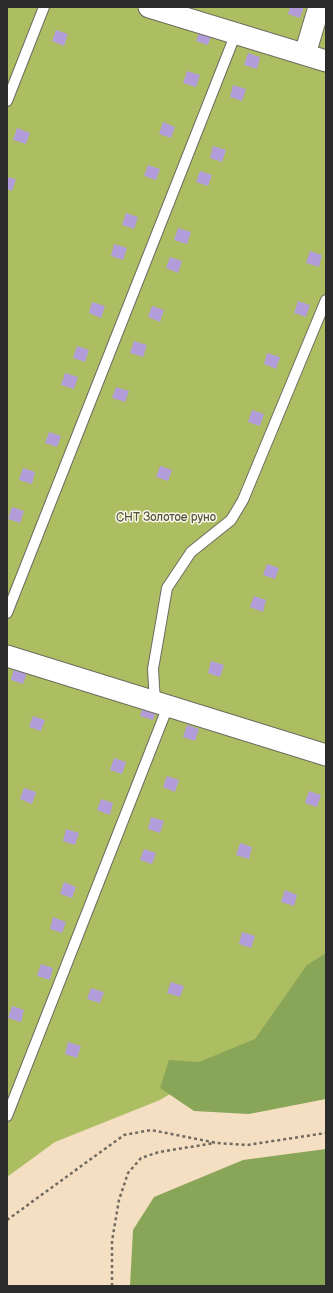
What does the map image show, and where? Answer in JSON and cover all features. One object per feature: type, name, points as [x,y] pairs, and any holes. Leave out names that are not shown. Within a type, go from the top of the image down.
[{"type":"street","points":[[149,7],[326,60]]},
{"type":"street","points":[[305,54],[319,7]]},
{"type":"street","points":[[7,656],[326,755]]},
{"type":"lane","points":[[7,101],[44,7]]},
{"type":"lane","points":[[7,613],[236,33]]},
{"type":"lane","points":[[7,1116],[162,704],[153,669],[167,588],[191,552],[231,520],[244,500],[326,300]]},
{"type":"path","points":[[7,1220],[124,1135],[151,1130],[217,1142],[247,1145],[326,1134]]},
{"type":"path","points":[[112,1286],[112,1241],[119,1200],[128,1173],[141,1158],[153,1154],[217,1142]]},
{"type":"green space","name":"СНТ Золотое руно","points":[[7,7],[326,7],[326,969],[277,1029],[160,1100],[55,1142],[7,1177]]},
{"type":"green space","points":[[326,953],[326,1099],[249,1114],[194,1111],[160,1088],[169,1060],[199,1062],[255,1039],[307,965]]},
{"type":"green space","points":[[326,1149],[326,1286],[130,1286],[133,1230],[154,1197],[243,1160]]},
{"type":"building","points":[[290,7],[304,7],[300,18],[288,14]]},
{"type":"building","points":[[56,30],[68,34],[64,46],[52,41]]},
{"type":"building","points":[[200,30],[212,33],[208,45],[196,41]]},
{"type":"building","points":[[248,53],[260,57],[257,69],[244,65]]},
{"type":"building","points":[[187,71],[200,75],[196,87],[183,83]]},
{"type":"building","points":[[233,85],[246,89],[242,101],[230,97]]},
{"type":"building","points":[[163,122],[175,127],[171,138],[159,134]]},
{"type":"building","points":[[17,128],[30,133],[26,144],[13,140]]},
{"type":"building","points":[[213,146],[226,150],[222,162],[210,158]]},
{"type":"building","points":[[148,165],[160,169],[156,180],[144,176]]},
{"type":"building","points":[[200,171],[212,175],[208,186],[196,182]]},
{"type":"building","points":[[7,177],[16,179],[12,191],[7,189]]},
{"type":"building","points":[[126,213],[138,217],[134,229],[122,225]]},
{"type":"building","points":[[178,228],[191,232],[187,244],[174,240]]},
{"type":"building","points":[[114,244],[127,248],[123,260],[111,256]]},
{"type":"building","points":[[310,251],[322,255],[319,267],[306,263]]},
{"type":"building","points":[[170,257],[182,261],[178,273],[166,268]]},
{"type":"building","points":[[298,301],[310,305],[306,317],[294,313]]},
{"type":"building","points":[[92,302],[105,306],[101,318],[89,313]]},
{"type":"building","points":[[152,306],[164,310],[160,322],[148,317]]},
{"type":"building","points":[[134,341],[147,345],[143,357],[130,353]]},
{"type":"building","points":[[77,346],[89,350],[85,362],[73,358]]},
{"type":"building","points":[[267,353],[280,357],[276,369],[264,364]]},
{"type":"building","points":[[65,373],[78,377],[74,389],[61,385]]},
{"type":"building","points":[[116,387],[129,391],[125,402],[112,398]]},
{"type":"building","points":[[252,410],[264,414],[260,426],[248,422]]},
{"type":"building","points":[[49,432],[61,436],[57,447],[45,443]]},
{"type":"building","points":[[160,466],[172,470],[168,481],[156,477]]},
{"type":"building","points":[[23,468],[35,472],[32,484],[19,480]]},
{"type":"building","points":[[12,507],[24,511],[20,523],[8,519]]},
{"type":"building","points":[[267,564],[279,568],[275,579],[263,575]]},
{"type":"building","points":[[254,596],[266,600],[263,612],[250,607]]},
{"type":"building","points":[[211,661],[224,665],[220,677],[208,673]]},
{"type":"building","points":[[14,669],[27,673],[23,684],[11,680]]},
{"type":"building","points":[[144,704],[157,708],[153,720],[140,716]]},
{"type":"building","points":[[33,716],[45,720],[41,731],[29,727]]},
{"type":"building","points":[[187,725],[199,729],[195,741],[183,737]]},
{"type":"building","points":[[114,758],[126,762],[122,774],[110,770]]},
{"type":"building","points":[[167,776],[179,780],[175,792],[163,787]]},
{"type":"building","points":[[24,788],[36,792],[32,804],[20,799]]},
{"type":"building","points":[[309,791],[321,795],[317,807],[305,803]]},
{"type":"building","points":[[101,799],[113,803],[110,815],[97,810]]},
{"type":"building","points":[[151,817],[164,821],[160,833],[148,829]]},
{"type":"building","points":[[66,829],[79,833],[75,845],[63,841]]},
{"type":"building","points":[[240,843],[252,847],[249,859],[236,855]]},
{"type":"building","points":[[144,849],[156,853],[152,864],[140,860]]},
{"type":"building","points":[[64,882],[76,887],[72,898],[60,894]]},
{"type":"building","points":[[285,890],[297,895],[294,906],[281,902]]},
{"type":"building","points":[[53,917],[66,922],[62,933],[50,929]]},
{"type":"building","points":[[242,932],[255,936],[251,948],[239,944]]},
{"type":"building","points":[[41,964],[53,968],[50,980],[37,976]]},
{"type":"building","points":[[171,982],[184,986],[180,997],[167,993]]},
{"type":"building","points":[[91,988],[104,992],[100,1003],[87,999]]},
{"type":"building","points":[[12,1006],[24,1010],[21,1022],[8,1018]]},
{"type":"building","points":[[68,1042],[81,1046],[77,1058],[65,1054]]}]
